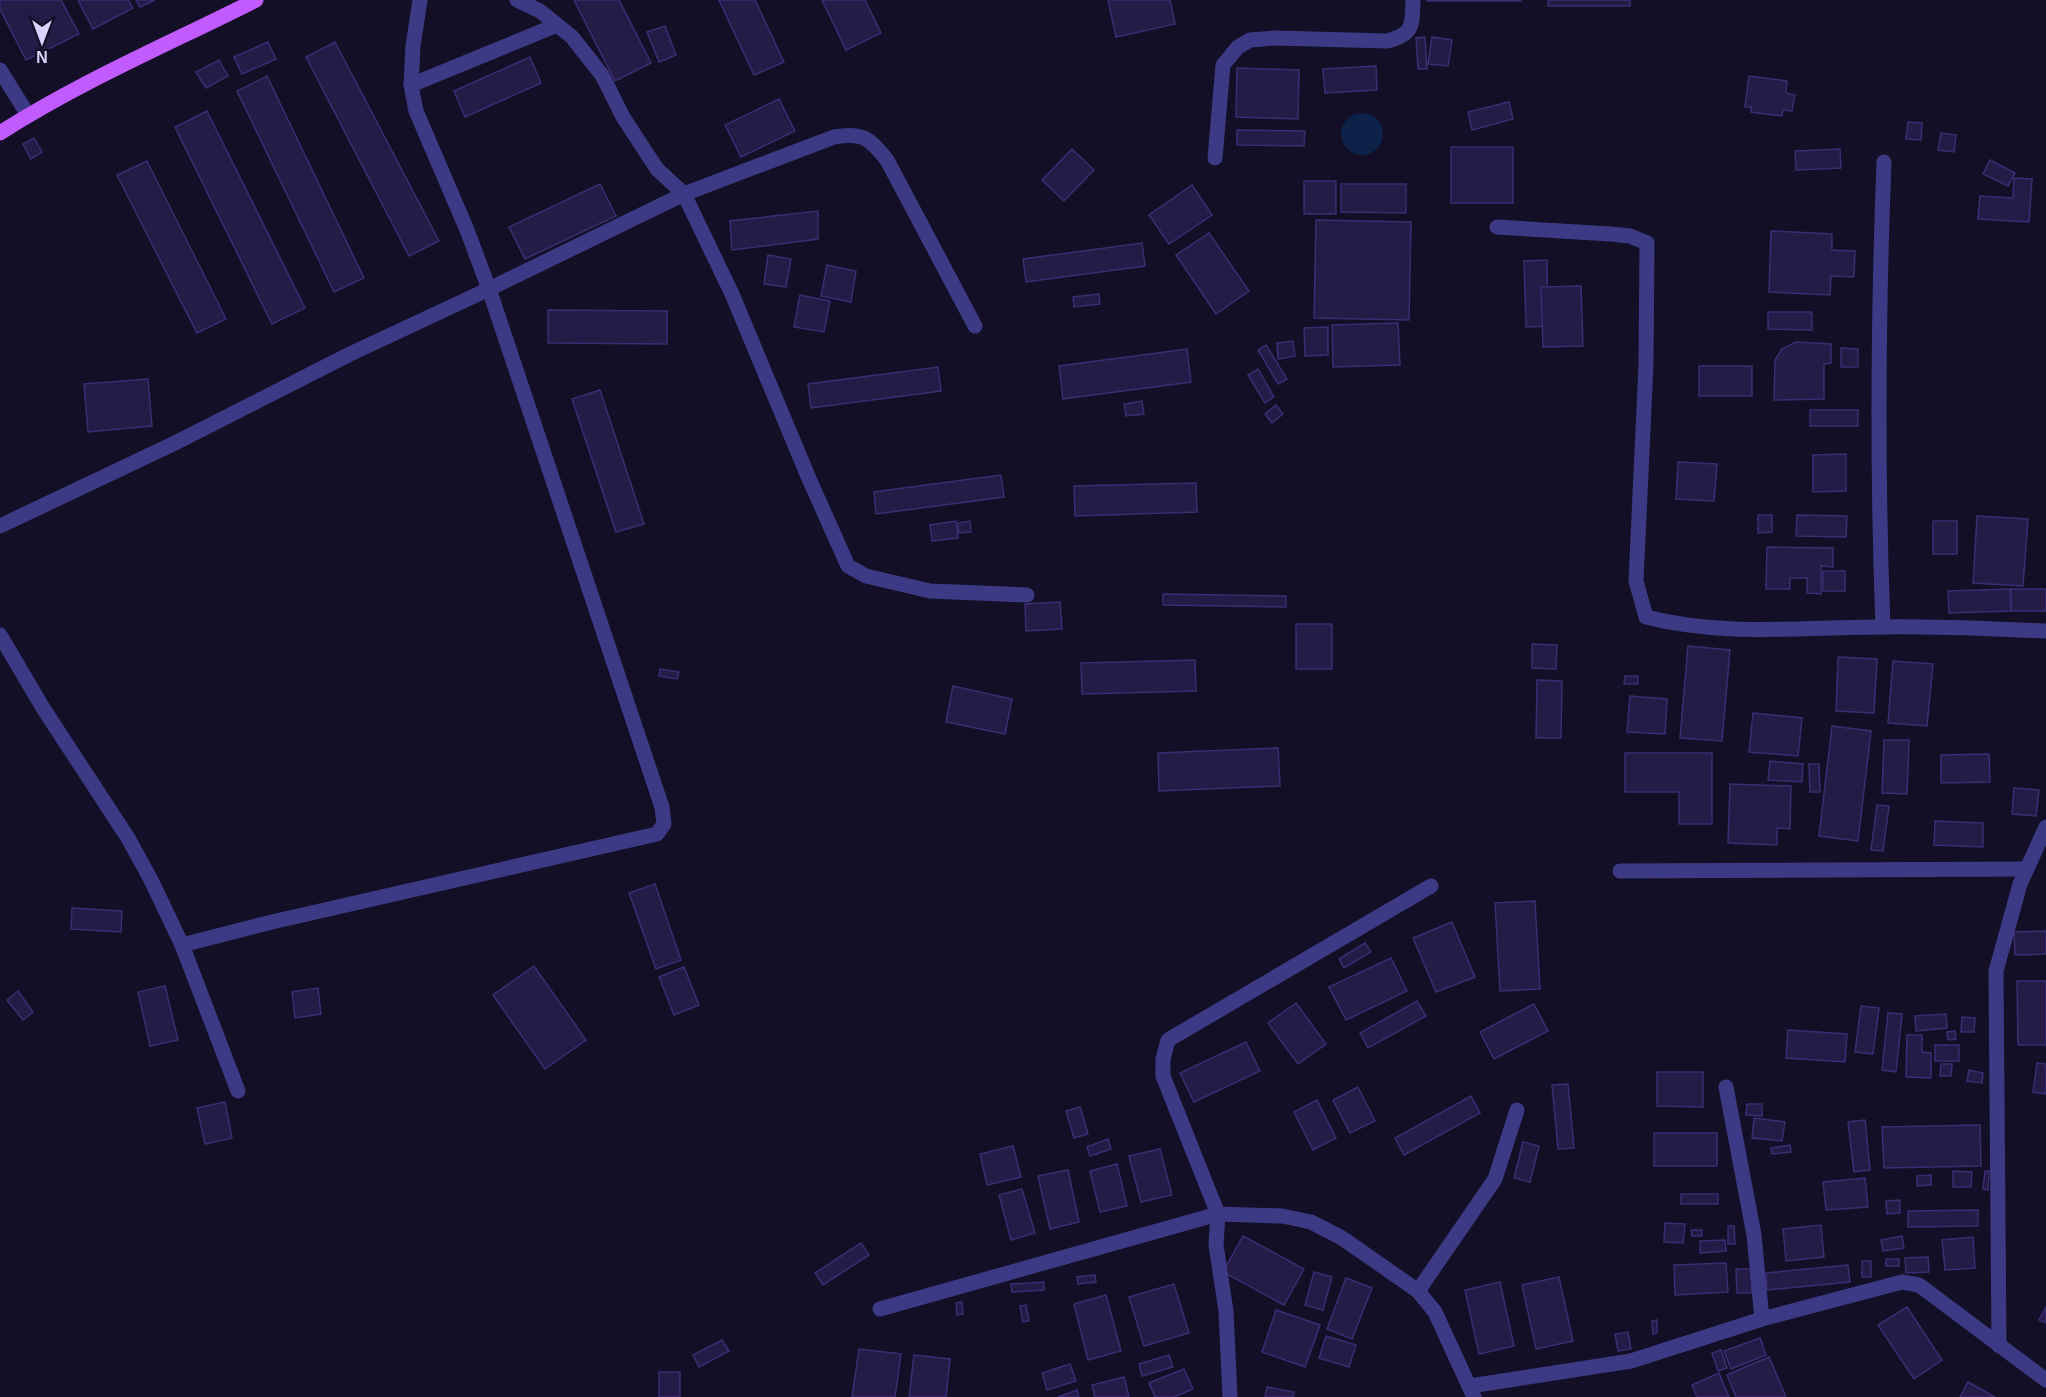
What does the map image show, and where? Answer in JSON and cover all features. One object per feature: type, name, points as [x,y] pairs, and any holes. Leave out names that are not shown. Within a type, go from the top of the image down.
[{"type":"main road","points":[[0,133],[83,85],[256,0]]},
{"type":"street","points":[[182,945],[272,922],[657,834],[664,824],[659,796],[489,289],[467,230],[416,111],[411,85],[413,46],[420,0]]},
{"type":"street","points":[[517,0],[540,12],[572,37],[602,75],[623,117],[657,169],[684,194],[732,294],[848,566],[866,576],[930,591],[1027,595]]},
{"type":"street","points":[[1215,158],[1223,65],[1238,46],[1250,40],[1275,38],[1387,41],[1403,37],[1411,27],[1413,0]]},
{"type":"street","points":[[411,85],[557,25]]},
{"type":"street","points":[[0,70],[28,115]]},
{"type":"street","points":[[0,526],[175,443],[350,354],[684,194],[834,137],[851,134],[864,137],[876,146],[887,160],[975,326]]},
{"type":"street","points":[[1883,627],[1879,459],[1884,162]]},
{"type":"street","points":[[1497,227],[1630,236],[1647,243],[1646,365],[1636,581],[1646,617],[1675,625],[1727,630],[1883,627],[2046,631]]},
{"type":"street","points":[[0,634],[44,708],[128,838],[182,945],[238,1091]]},
{"type":"street","points":[[1999,1346],[1996,971],[2020,884],[2046,827]]},
{"type":"street","points":[[1620,871],[2026,869]]},
{"type":"street","points":[[1230,1397],[1226,1311],[1216,1245],[1218,1214],[1163,1077],[1163,1059],[1168,1041],[1431,886]]},
{"type":"street","points":[[1726,1087],[1754,1235],[1762,1319]]},
{"type":"street","points":[[1418,1291],[1496,1179],[1517,1110]]},
{"type":"street","points":[[880,1308],[1218,1214],[1282,1216],[1311,1222],[1342,1238],[1418,1291],[1435,1312],[1472,1391],[1631,1361],[1762,1319],[1902,1282],[1919,1285],[2046,1380]]},
{"type":"water","points":[[1362,113],[1377,119],[1383,134],[1377,149],[1362,155],[1347,149],[1341,134],[1347,119]]},
{"type":"building","points":[[0,0],[61,0],[79,34],[26,60],[0,9]]},
{"type":"building","points":[[78,0],[128,0],[133,8],[93,29]]},
{"type":"building","points":[[136,0],[155,0],[140,7]]},
{"type":"building","points":[[574,0],[619,0],[651,63],[615,81]]},
{"type":"building","points":[[719,0],[755,0],[784,62],[754,75]]},
{"type":"building","points":[[822,0],[865,0],[881,33],[846,50]]},
{"type":"building","points":[[1108,0],[1170,0],[1175,24],[1116,37]]},
{"type":"building","points":[[1521,0],[1521,1],[1427,1]]},
{"type":"building","points":[[1548,0],[1630,0],[1630,6],[1548,6]]},
{"type":"building","points":[[665,26],[676,55],[659,62],[647,32]]},
{"type":"building","points":[[1425,37],[1427,69],[1418,69],[1416,38]]},
{"type":"building","points":[[1432,37],[1452,40],[1448,66],[1428,64]]},
{"type":"building","points":[[268,42],[276,59],[242,74],[234,57]]},
{"type":"building","points":[[335,42],[439,241],[409,256],[306,57]]},
{"type":"building","points":[[530,57],[541,83],[465,117],[454,91]]},
{"type":"building","points":[[219,60],[228,76],[206,88],[196,72]]},
{"type":"building","points":[[1376,66],[1377,90],[1325,93],[1323,69]]},
{"type":"building","points":[[1237,68],[1299,70],[1298,119],[1236,117]]},
{"type":"building","points":[[267,76],[364,278],[334,292],[237,91]]},
{"type":"building","points":[[1749,76],[1787,81],[1786,93],[1795,95],[1792,111],[1783,110],[1782,116],[1751,112],[1751,107],[1745,107]]},
{"type":"building","points":[[779,99],[795,131],[741,157],[725,125]]},
{"type":"building","points":[[1509,102],[1513,119],[1472,130],[1468,112]]},
{"type":"building","points":[[207,111],[305,308],[272,324],[175,127]]},
{"type":"building","points":[[1908,122],[1922,123],[1921,140],[1906,139]]},
{"type":"building","points":[[1237,130],[1305,131],[1304,146],[1237,145]]},
{"type":"building","points":[[1941,133],[1956,135],[1954,152],[1938,150]]},
{"type":"building","points":[[34,138],[42,152],[31,159],[23,144]]},
{"type":"building","points":[[1451,147],[1513,147],[1513,203],[1451,203]]},
{"type":"building","points":[[1072,149],[1094,170],[1064,201],[1042,180]]},
{"type":"building","points":[[1840,149],[1841,168],[1796,170],[1795,151]]},
{"type":"building","points":[[1990,160],[2015,173],[2008,186],[1983,174]]},
{"type":"building","points":[[147,161],[226,319],[197,333],[117,175]]},
{"type":"building","points":[[2014,178],[2032,179],[2029,222],[1978,219],[1980,196],[2013,198]]},
{"type":"building","points":[[1304,181],[1336,181],[1336,214],[1304,214]]},
{"type":"building","points":[[600,184],[616,216],[525,259],[509,227]]},
{"type":"building","points":[[1341,184],[1406,184],[1406,213],[1341,212]]},
{"type":"building","points":[[1192,185],[1212,215],[1169,244],[1149,215]]},
{"type":"building","points":[[818,211],[818,239],[732,250],[730,221]]},
{"type":"building","points":[[1316,220],[1411,222],[1409,320],[1314,318]]},
{"type":"building","points":[[1771,231],[1832,234],[1832,250],[1855,251],[1854,277],[1831,276],[1830,295],[1769,292]]},
{"type":"building","points":[[1209,233],[1249,291],[1216,314],[1176,255]]},
{"type":"building","points":[[1142,243],[1145,266],[1026,282],[1023,259]]},
{"type":"building","points":[[768,255],[791,259],[786,287],[764,284]]},
{"type":"building","points":[[1547,260],[1548,326],[1526,327],[1524,261]]},
{"type":"building","points":[[827,265],[856,271],[851,302],[821,296]]},
{"type":"building","points":[[1581,286],[1583,346],[1543,347],[1541,287]]},
{"type":"building","points":[[1099,294],[1100,304],[1074,307],[1073,297]]},
{"type":"building","points":[[800,295],[830,301],[824,332],[794,327]]},
{"type":"building","points":[[548,310],[667,311],[667,344],[548,343]]},
{"type":"building","points":[[1768,312],[1812,312],[1812,330],[1768,329]]},
{"type":"building","points":[[1398,323],[1400,365],[1333,367],[1332,325]]},
{"type":"building","points":[[1328,327],[1328,355],[1305,356],[1304,328]]},
{"type":"building","points":[[1293,341],[1295,356],[1278,359],[1277,343]]},
{"type":"building","points":[[1796,342],[1831,344],[1831,363],[1824,364],[1824,399],[1774,400],[1775,360],[1782,349]]},
{"type":"building","points":[[1266,345],[1287,379],[1278,384],[1258,350]]},
{"type":"building","points":[[1841,348],[1858,349],[1858,367],[1841,367]]},
{"type":"building","points":[[1187,349],[1191,382],[1063,399],[1059,366]]},
{"type":"building","points":[[1699,366],[1752,366],[1752,396],[1699,396]]},
{"type":"building","points":[[938,367],[941,391],[811,408],[808,384]]},
{"type":"building","points":[[1258,369],[1274,397],[1265,403],[1248,375]]},
{"type":"building","points":[[148,379],[152,426],[88,432],[84,384]]},
{"type":"building","points":[[600,390],[644,524],[616,532],[572,399]]},
{"type":"building","points":[[1142,401],[1144,414],[1126,416],[1124,404]]},
{"type":"building","points":[[1276,405],[1283,414],[1272,423],[1265,414]]},
{"type":"building","points":[[1810,410],[1858,410],[1858,426],[1810,426]]},
{"type":"building","points":[[1846,454],[1846,491],[1813,492],[1813,455]]},
{"type":"building","points":[[1678,462],[1717,464],[1714,501],[1676,499]]},
{"type":"building","points":[[1001,475],[1004,497],[876,514],[874,492]]},
{"type":"building","points":[[1196,483],[1197,512],[1075,516],[1074,486]]},
{"type":"building","points":[[1758,515],[1772,515],[1772,532],[1758,533]]},
{"type":"building","points":[[1797,515],[1847,516],[1846,537],[1796,536]]},
{"type":"building","points":[[1977,516],[2028,519],[2023,586],[1973,583]]},
{"type":"building","points":[[956,521],[958,538],[932,541],[930,525]]},
{"type":"building","points":[[970,521],[971,532],[959,533],[958,523]]},
{"type":"building","points":[[1933,521],[1957,521],[1957,554],[1933,554]]},
{"type":"building","points":[[1767,547],[1833,548],[1833,567],[1821,566],[1821,594],[1807,593],[1807,578],[1790,578],[1790,589],[1766,589]]},
{"type":"building","points":[[1823,571],[1845,571],[1845,591],[1823,591]]},
{"type":"building","points":[[2010,589],[2011,611],[1949,613],[1948,591]]},
{"type":"building","points":[[2011,589],[2046,589],[2046,611],[2011,611]]},
{"type":"building","points":[[1163,594],[1286,596],[1286,607],[1163,605]]},
{"type":"building","points":[[1060,602],[1062,629],[1026,631],[1025,604]]},
{"type":"building","points":[[1296,624],[1332,624],[1332,669],[1296,669]]},
{"type":"building","points":[[1532,644],[1557,645],[1556,669],[1532,668]]},
{"type":"building","points":[[1688,646],[1730,650],[1722,741],[1680,738]]},
{"type":"building","points":[[1838,657],[1877,659],[1874,713],[1836,711]]},
{"type":"building","points":[[1195,660],[1196,691],[1082,694],[1081,663]]},
{"type":"building","points":[[1893,661],[1933,664],[1927,726],[1888,723]]},
{"type":"building","points":[[660,669],[679,672],[677,679],[659,676]]},
{"type":"building","points":[[1625,676],[1638,676],[1638,684],[1624,684]]},
{"type":"building","points":[[1537,680],[1562,681],[1561,738],[1536,738]]},
{"type":"building","points":[[953,686],[1012,699],[1005,734],[946,722]]},
{"type":"building","points":[[1630,696],[1667,699],[1665,734],[1627,732]]},
{"type":"building","points":[[1753,713],[1802,718],[1798,756],[1749,752]]},
{"type":"building","points":[[1832,726],[1871,731],[1858,841],[1819,836]]},
{"type":"building","points":[[1884,740],[1909,740],[1907,794],[1882,793]]},
{"type":"building","points":[[1278,748],[1280,786],[1159,791],[1158,753]]},
{"type":"building","points":[[1625,753],[1712,753],[1712,824],[1679,824],[1679,792],[1625,792]]},
{"type":"building","points":[[1989,754],[1990,782],[1941,783],[1941,755]]},
{"type":"building","points":[[1770,761],[1803,764],[1802,782],[1768,780]]},
{"type":"building","points":[[1809,764],[1819,764],[1820,792],[1810,792]]},
{"type":"building","points":[[1730,784],[1791,786],[1790,829],[1777,828],[1777,845],[1728,843]]},
{"type":"building","points":[[2014,788],[2039,790],[2036,816],[2012,814]]},
{"type":"building","points":[[1877,805],[1889,806],[1883,851],[1871,850]]},
{"type":"building","points":[[1935,821],[1983,823],[1983,847],[1934,845]]},
{"type":"building","points":[[655,884],[681,960],[656,969],[629,893]]},
{"type":"building","points":[[1535,901],[1540,989],[1500,991],[1495,903]]},
{"type":"building","points":[[72,908],[122,911],[121,932],[71,929]]},
{"type":"building","points":[[1452,922],[1475,977],[1436,992],[1413,938]]},
{"type":"building","points":[[2046,931],[2046,954],[2015,955],[2014,932]]},
{"type":"building","points":[[1365,943],[1371,952],[1344,968],[1339,959]]},
{"type":"building","points":[[1391,958],[1407,991],[1346,1020],[1329,987]]},
{"type":"building","points":[[534,966],[586,1040],[545,1069],[493,995]]},
{"type":"building","points":[[684,967],[699,1005],[674,1015],[659,977]]},
{"type":"building","points":[[2017,981],[2046,981],[2046,1045],[2018,1045]]},
{"type":"building","points":[[165,986],[178,1040],[150,1046],[138,992]]},
{"type":"building","points":[[318,988],[321,1014],[295,1018],[292,992]]},
{"type":"building","points":[[18,991],[33,1012],[23,1020],[7,1000]]},
{"type":"building","points":[[1417,1001],[1426,1016],[1368,1048],[1360,1033]]},
{"type":"building","points":[[1296,1003],[1326,1044],[1298,1064],[1268,1023]]},
{"type":"building","points":[[1534,1004],[1548,1031],[1494,1059],[1480,1032]]},
{"type":"building","points":[[1861,1006],[1879,1008],[1873,1054],[1855,1052]]},
{"type":"building","points":[[1888,1013],[1902,1014],[1896,1072],[1882,1070]]},
{"type":"building","points":[[1946,1014],[1947,1028],[1916,1031],[1915,1016]]},
{"type":"building","points":[[1962,1017],[1975,1018],[1974,1032],[1961,1032]]},
{"type":"building","points":[[1788,1030],[1847,1034],[1845,1062],[1786,1058]]},
{"type":"building","points":[[1955,1031],[1956,1039],[1948,1040],[1947,1032]]},
{"type":"building","points":[[1907,1035],[1922,1035],[1922,1052],[1931,1053],[1931,1078],[1906,1077]]},
{"type":"building","points":[[1246,1042],[1260,1071],[1194,1102],[1180,1073]]},
{"type":"building","points":[[1935,1045],[1959,1045],[1959,1061],[1935,1061]]},
{"type":"building","points":[[2037,1063],[2046,1064],[2046,1094],[2033,1092]]},
{"type":"building","points":[[1941,1064],[1952,1064],[1951,1076],[1940,1076]]},
{"type":"building","points":[[1969,1070],[1983,1073],[1982,1083],[1967,1081]]},
{"type":"building","points":[[1657,1072],[1703,1072],[1703,1107],[1657,1106]]},
{"type":"building","points":[[1568,1084],[1574,1148],[1558,1149],[1552,1085]]},
{"type":"building","points":[[1358,1087],[1375,1121],[1350,1133],[1333,1100]]},
{"type":"building","points":[[1471,1096],[1480,1113],[1404,1155],[1395,1138]]},
{"type":"building","points":[[1317,1100],[1336,1138],[1313,1150],[1294,1112]]},
{"type":"building","points":[[225,1102],[232,1138],[205,1144],[197,1108]]},
{"type":"building","points":[[1747,1104],[1762,1104],[1762,1116],[1746,1115]]},
{"type":"building","points":[[1080,1107],[1088,1134],[1074,1138],[1066,1111]]},
{"type":"building","points":[[1754,1118],[1785,1122],[1782,1141],[1752,1138]]},
{"type":"building","points":[[1865,1120],[1870,1170],[1854,1172],[1848,1122]]},
{"type":"building","points":[[1980,1125],[1981,1166],[1884,1168],[1882,1127]]},
{"type":"building","points":[[1654,1133],[1717,1133],[1717,1166],[1654,1166]]},
{"type":"building","points":[[1108,1139],[1111,1149],[1090,1156],[1087,1147]]},
{"type":"building","points":[[1523,1142],[1539,1146],[1530,1182],[1514,1178]]},
{"type":"building","points":[[1790,1145],[1791,1152],[1772,1154],[1771,1148]]},
{"type":"building","points":[[1013,1146],[1021,1177],[987,1185],[980,1154]]},
{"type":"building","points":[[1160,1149],[1172,1195],[1141,1202],[1129,1156]]},
{"type":"building","points":[[1117,1164],[1127,1206],[1100,1212],[1090,1171]]},
{"type":"building","points":[[1068,1170],[1079,1222],[1050,1229],[1038,1176]]},
{"type":"building","points":[[1953,1171],[1972,1172],[1971,1187],[1953,1187]]},
{"type":"building","points":[[1985,1171],[1989,1171],[1988,1190],[1983,1189]]},
{"type":"building","points":[[1931,1175],[1931,1185],[1917,1186],[1917,1176]]},
{"type":"building","points":[[1865,1178],[1868,1207],[1826,1210],[1823,1182]]},
{"type":"building","points":[[1022,1189],[1035,1233],[1011,1240],[999,1195]]},
{"type":"building","points":[[1681,1194],[1718,1194],[1718,1204],[1681,1204]]},
{"type":"building","points":[[1900,1200],[1900,1213],[1887,1214],[1886,1201]]},
{"type":"building","points":[[1978,1210],[1978,1226],[1908,1227],[1908,1211]]},
{"type":"building","points":[[1665,1223],[1685,1224],[1683,1243],[1664,1242]]},
{"type":"building","points":[[1821,1225],[1824,1257],[1786,1261],[1783,1229]]},
{"type":"building","points":[[1728,1226],[1734,1226],[1735,1244],[1728,1244]]},
{"type":"building","points":[[1691,1230],[1702,1230],[1702,1236],[1692,1236]]},
{"type":"building","points":[[1243,1236],[1304,1269],[1284,1305],[1223,1272]]},
{"type":"building","points":[[1902,1236],[1904,1248],[1883,1251],[1881,1240]]},
{"type":"building","points":[[1973,1237],[1975,1268],[1945,1270],[1942,1240]]},
{"type":"building","points":[[1725,1240],[1726,1251],[1700,1253],[1700,1241]]},
{"type":"building","points":[[861,1243],[869,1255],[823,1285],[815,1273]]},
{"type":"building","points":[[1928,1257],[1929,1272],[1906,1273],[1905,1258]]},
{"type":"building","points":[[1886,1259],[1899,1259],[1899,1266],[1886,1266]]},
{"type":"building","points":[[1862,1261],[1871,1261],[1871,1277],[1862,1277]]},
{"type":"building","points":[[1726,1263],[1728,1292],[1675,1295],[1674,1265]]},
{"type":"building","points":[[1848,1265],[1850,1282],[1767,1290],[1766,1273]]},
{"type":"building","points":[[1736,1269],[1751,1269],[1752,1293],[1737,1293]]},
{"type":"building","points":[[1314,1272],[1332,1277],[1323,1310],[1305,1305]]},
{"type":"building","points":[[1095,1275],[1096,1282],[1078,1284],[1077,1277]]},
{"type":"building","points":[[1559,1277],[1573,1341],[1536,1349],[1522,1285]]},
{"type":"building","points":[[1346,1278],[1372,1288],[1352,1339],[1327,1329]]},
{"type":"building","points":[[1044,1282],[1044,1290],[1012,1292],[1011,1284]]},
{"type":"building","points":[[1500,1282],[1514,1346],[1479,1354],[1465,1290]]},
{"type":"building","points":[[1174,1284],[1189,1333],[1144,1346],[1129,1297]]},
{"type":"building","points":[[1106,1295],[1121,1351],[1088,1360],[1074,1304]]},
{"type":"building","points":[[962,1302],[963,1314],[957,1315],[956,1303]]},
{"type":"building","points":[[1026,1305],[1029,1321],[1023,1322],[1020,1306]]},
{"type":"building","points":[[1907,1307],[1942,1360],[1914,1379],[1878,1325]]},
{"type":"building","points":[[2046,1307],[2046,1323],[2039,1320]]},
{"type":"building","points":[[1276,1310],[1320,1325],[1305,1367],[1262,1352]]},
{"type":"building","points":[[1657,1320],[1657,1333],[1653,1334],[1652,1321]]},
{"type":"building","points":[[1628,1332],[1631,1349],[1618,1351],[1615,1334]]},
{"type":"building","points":[[1326,1336],[1356,1345],[1349,1367],[1319,1358]]},
{"type":"building","points":[[1760,1338],[1766,1355],[1731,1369],[1724,1351]]},
{"type":"building","points":[[722,1340],[729,1351],[699,1367],[693,1355]]},
{"type":"building","points":[[859,1349],[901,1354],[895,1397],[852,1397]]},
{"type":"building","points":[[1721,1350],[1727,1368],[1718,1371],[1712,1353]]},
{"type":"building","points":[[914,1355],[950,1359],[946,1397],[909,1397]]},
{"type":"building","points":[[1169,1355],[1173,1367],[1142,1376],[1139,1364]]},
{"type":"building","points":[[1769,1357],[1786,1397],[1736,1397],[1727,1375]]},
{"type":"building","points":[[1070,1364],[1076,1381],[1047,1390],[1042,1373]]},
{"type":"building","points":[[1184,1369],[1193,1389],[1174,1397],[1155,1397],[1149,1383]]},
{"type":"building","points":[[659,1372],[680,1372],[680,1397],[659,1397]]},
{"type":"building","points":[[1719,1373],[1729,1397],[1697,1397],[1692,1385]]},
{"type":"building","points":[[1124,1377],[1129,1397],[1095,1397],[1092,1385]]},
{"type":"building","points":[[1968,1382],[1995,1397],[1960,1397]]},
{"type":"building","points":[[1267,1387],[1294,1392],[1293,1397],[1265,1397]]},
{"type":"building","points":[[1077,1390],[1079,1397],[1058,1397]]}]
